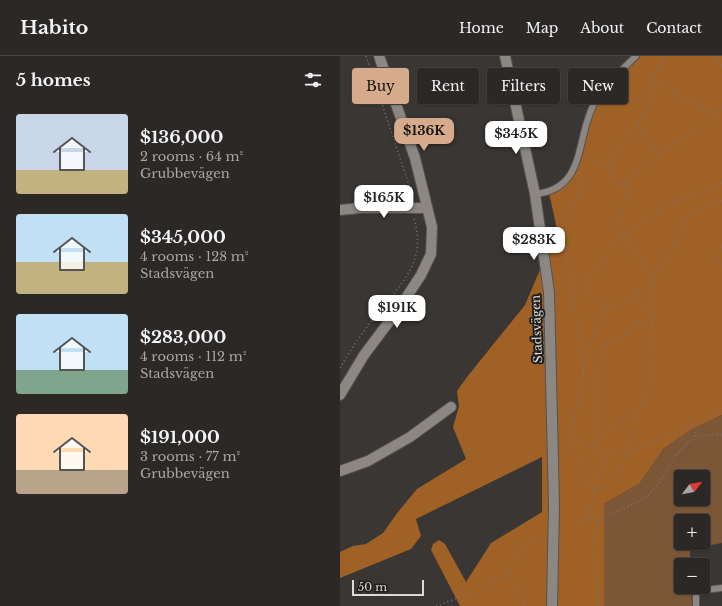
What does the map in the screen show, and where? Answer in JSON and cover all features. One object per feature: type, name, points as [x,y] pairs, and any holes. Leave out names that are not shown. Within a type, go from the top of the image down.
[{"type":"street","points":[[340,394],[364,355],[400,307],[421,275],[431,254],[432,227],[415,158],[379,56]]},
{"type":"street","name":"Stadsvägen","points":[[505,56],[535,194],[549,292],[554,505],[552,606]]},
{"type":"street","points":[[340,210],[360,208],[427,208]]},
{"type":"street","points":[[340,472],[368,461],[410,437],[451,407]]},
{"type":"lane","points":[[535,194],[549,193],[564,182],[574,170],[578,160],[585,126],[593,105],[608,86],[636,56]]},
{"type":"lane","points":[[696,606],[696,591],[722,588]]},
{"type":"path","points":[[607,167],[617,150],[639,122],[649,106],[651,89],[659,66],[666,56]]},
{"type":"path","points":[[713,56],[722,66]]},
{"type":"path","points":[[651,89],[658,84],[665,86],[704,109],[715,113]]},
{"type":"path","points":[[580,149],[598,163],[607,167],[612,182],[617,186],[622,186],[668,147],[701,128],[715,113],[722,108]]},
{"type":"path","points":[[639,122],[640,130],[652,145],[658,156]]},
{"type":"path","points":[[578,160],[581,191],[567,214],[566,252],[582,352],[583,375]]},
{"type":"path","points":[[593,446],[596,440],[634,414],[643,404],[651,378],[653,281],[643,262],[623,236],[618,225],[619,218],[625,204],[626,183]]},
{"type":"path","points":[[722,183],[675,202],[623,236],[612,247],[587,283],[586,292],[590,299],[597,305],[606,308],[612,307],[626,300],[653,281],[672,252],[680,234],[682,223],[690,215],[703,208],[722,201]]},
{"type":"path","points":[[722,246],[719,260],[722,265]]},
{"type":"path","points":[[626,300],[639,302],[647,309],[652,326]]},
{"type":"path","points":[[606,308],[591,342],[586,359],[574,422],[568,440],[571,448],[582,461],[585,484],[594,489],[601,490],[610,483],[618,473],[627,452],[633,431],[634,414]]},
{"type":"path","points":[[601,437],[596,434],[595,427],[596,382],[607,343],[622,338],[641,320],[652,326]]},
{"type":"path","points":[[593,446],[595,451],[608,453],[627,452],[659,441],[722,410]]},
{"type":"path","points":[[574,422],[575,435],[583,445],[593,446]]},
{"type":"path","points":[[693,424],[696,438]]},
{"type":"path","points":[[578,523],[623,510],[645,497],[652,491],[685,444],[696,438],[708,435],[722,435]]},
{"type":"path","points":[[590,520],[594,489],[608,453]]},
{"type":"path","points":[[598,606],[594,538],[601,516]]},
{"type":"path","points":[[436,606],[485,588],[507,574],[524,543],[539,537]]},
{"type":"path","points":[[507,574],[522,596],[524,606]]},
{"type":"shaded area","points":[[636,56],[722,56],[722,415],[691,430],[664,448],[640,483],[604,504],[604,606],[460,606],[431,550],[433,544],[439,540],[445,544],[466,582],[491,543],[542,512],[542,457],[416,519],[421,536],[411,549],[340,578],[340,552],[353,546],[366,544],[383,533],[417,489],[466,459],[453,427],[459,406],[457,391],[525,305],[545,258],[559,238],[549,193],[574,170],[594,104],[628,104],[628,68],[625,68]]},
{"type":"shaded area","points":[[722,415],[722,543],[710,545],[710,514],[674,514],[674,550],[690,550],[690,558],[674,558],[674,594],[691,594],[692,606],[604,606],[604,504],[640,483],[664,448],[691,430]]}]
